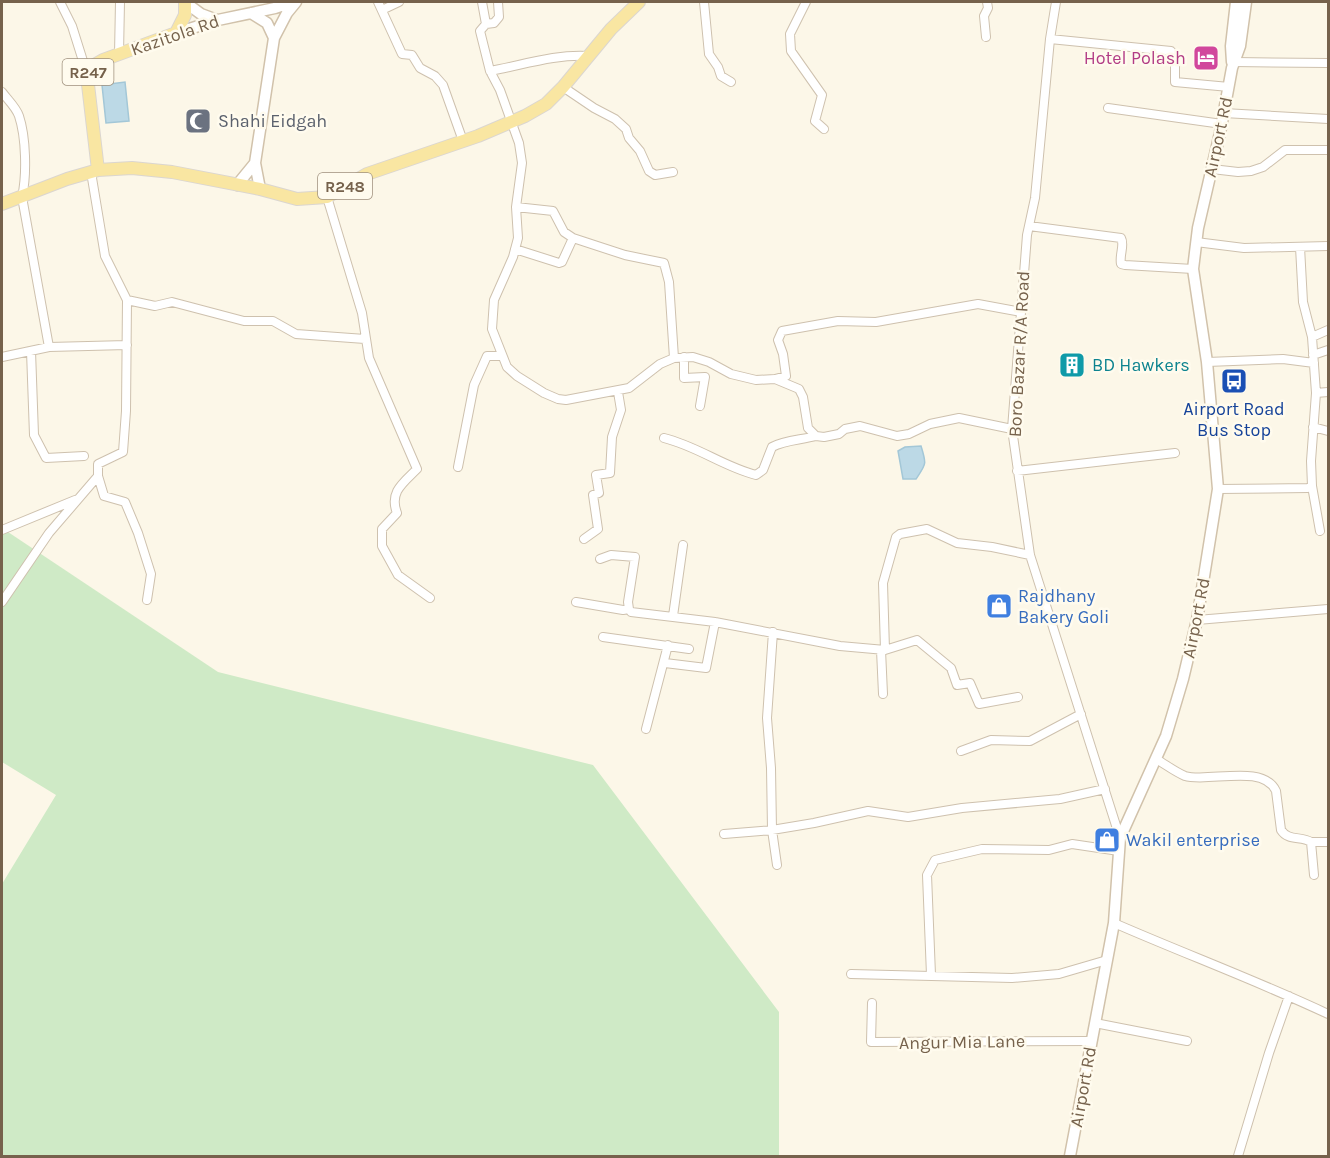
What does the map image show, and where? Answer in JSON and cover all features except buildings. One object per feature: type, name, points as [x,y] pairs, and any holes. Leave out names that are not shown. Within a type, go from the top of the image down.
[{"type":"main road","points":[[185,2],[201,14],[218,20]]},
{"type":"main road","points":[[176,33],[185,15],[185,2]]},
{"type":"main road","name":"Kazitola Rd","points":[[88,69],[95,63],[176,33],[218,20],[294,2]]},
{"type":"main road","points":[[260,189],[255,163],[274,38],[294,2]]},
{"type":"main road","name":"Airport Rd","points":[[1233,65],[1231,46],[1236,2]]},
{"type":"main road","name":"Airport Rd","points":[[1070,1156],[1114,923],[1120,838],[1166,736],[1183,679],[1197,620],[1218,489],[1207,362],[1193,269],[1196,243],[1233,65],[1240,46],[1246,2]]},
{"type":"main road","name":"R248","points":[[2,204],[94,171],[132,168],[172,172],[260,189],[297,199],[327,196],[367,174],[512,122],[546,104],[633,4]]},
{"type":"main road","points":[[251,13],[267,23],[274,38]]},
{"type":"main road","name":"R247","points":[[88,69],[94,171]]},
{"type":"main road","points":[[237,185],[255,163]]},
{"type":"street","points":[[60,2],[72,26],[82,61],[88,69]]},
{"type":"street","points":[[119,54],[120,2]]},
{"type":"street","points":[[399,2],[380,6],[402,54],[412,55],[420,68],[435,76],[443,85],[463,141]]},
{"type":"street","points":[[482,2],[486,24]]},
{"type":"street","points":[[498,2],[499,17],[494,23],[486,24],[480,31],[490,71],[519,143],[522,163],[516,207],[518,238],[494,300],[492,329],[507,367],[544,393],[558,399],[618,392],[629,388],[660,364],[674,358],[684,357],[709,362],[731,374],[756,380],[775,379],[786,376],[783,354],[778,340],[782,332],[838,321],[876,322],[978,304],[1021,312]]},
{"type":"street","points":[[704,2],[709,54],[721,76],[731,82]]},
{"type":"street","points":[[806,2],[790,33],[791,51],[822,95],[815,121],[824,129]]},
{"type":"street","points":[[986,37],[984,16],[988,8],[987,2]]},
{"type":"street","name":"Boro Bazar R/A Road","points":[[1056,2],[1050,39],[1035,198],[1029,226],[1012,429],[1030,555],[1120,838]]},
{"type":"street","points":[[1050,39],[1171,51],[1175,56],[1175,82],[1229,87]]},
{"type":"street","points":[[490,71],[571,55],[588,56]]},
{"type":"street","points":[[1233,65],[1329,63]]},
{"type":"street","points":[[563,87],[615,119],[626,129],[649,171],[655,175],[674,172]]},
{"type":"street","points":[[2,92],[18,113],[22,130],[25,184],[22,197],[49,347]]},
{"type":"street","points":[[1108,108],[1133,113],[1223,119],[1329,119]]},
{"type":"street","points":[[1212,169],[1251,171],[1263,167],[1285,150],[1329,150]]},
{"type":"street","points":[[94,171],[105,256],[127,300],[126,411],[123,452],[98,465],[98,476],[104,496],[125,502],[138,533],[151,574],[147,600]]},
{"type":"street","points":[[327,196],[362,313],[369,358],[417,468],[399,487],[393,502],[397,513],[382,529],[382,546],[398,575],[430,598]]},
{"type":"street","points":[[516,207],[553,211],[564,232],[573,238],[625,255],[664,263],[669,282],[674,358]]},
{"type":"street","points":[[1029,226],[1121,238],[1121,264],[1193,269]]},
{"type":"street","points":[[515,249],[559,263],[562,262],[573,238]]},
{"type":"street","points":[[1196,243],[1244,248],[1329,246]]},
{"type":"street","points":[[1300,247],[1303,302],[1312,337],[1316,393],[1312,486],[1320,531]]},
{"type":"street","points":[[127,300],[155,306],[172,302],[244,321],[273,321],[296,334],[365,339]]},
{"type":"street","points":[[1312,337],[1329,330]]},
{"type":"street","points":[[2,357],[49,347],[127,345]]},
{"type":"street","points":[[1207,362],[1313,359],[1329,350]]},
{"type":"street","points":[[31,351],[34,435],[46,458],[84,456]]},
{"type":"street","points":[[458,467],[474,385],[487,356],[502,356]]},
{"type":"street","points":[[684,357],[684,378],[705,377],[700,406]]},
{"type":"street","points":[[775,379],[798,389],[803,397],[808,428],[816,436]]},
{"type":"street","points":[[584,538],[598,529],[593,495],[599,493],[596,475],[610,472],[612,437],[621,410],[618,392]]},
{"type":"street","points":[[1316,393],[1329,392]]},
{"type":"street","points":[[664,438],[684,443],[742,472],[756,475],[763,470],[772,447],[782,442],[839,434],[845,429],[860,426],[897,436],[909,434],[930,424],[959,418],[1012,429]]},
{"type":"street","points":[[1313,427],[1329,431]]},
{"type":"street","points":[[1017,471],[1175,453]]},
{"type":"street","points":[[2,602],[49,532],[98,476]]},
{"type":"street","points":[[1218,489],[1308,488],[1312,486]]},
{"type":"street","points":[[2,530],[77,500]]},
{"type":"street","points":[[884,694],[883,583],[896,537],[900,534],[927,529],[957,543],[1030,555]]},
{"type":"street","points":[[673,616],[683,545]]},
{"type":"street","points":[[600,559],[611,555],[635,557],[628,602],[631,612],[715,622],[840,646],[883,650],[917,640],[951,668],[957,685],[970,683],[979,704],[1018,697]]},
{"type":"street","points":[[576,602],[629,609]]},
{"type":"street","points":[[1197,620],[1329,609]]},
{"type":"street","points":[[665,663],[706,668],[715,622]]},
{"type":"street","points":[[773,632],[767,718],[772,830],[777,865]]},
{"type":"street","points":[[603,637],[688,649]]},
{"type":"street","points":[[646,729],[668,645]]},
{"type":"street","points":[[961,751],[991,740],[1030,741],[1081,714]]},
{"type":"street","points":[[1156,759],[1186,776],[1233,775],[1259,778],[1268,782],[1274,786],[1276,791],[1283,834],[1305,839],[1311,843],[1329,842]]},
{"type":"street","points":[[724,834],[814,824],[868,811],[908,817],[962,808],[1060,799],[1105,789]]},
{"type":"street","points":[[1311,843],[1314,875]]},
{"type":"street","points":[[931,975],[927,875],[935,860],[982,849],[1049,850],[1072,844],[1119,851]]},
{"type":"street","points":[[1114,923],[1329,1014]]},
{"type":"street","points":[[850,974],[1021,977],[1059,974],[1107,960]]},
{"type":"street","points":[[1238,1156],[1289,996]]},
{"type":"street","name":"Angur Mia Lane","points":[[872,1003],[872,1042],[1091,1041]]},
{"type":"street","points":[[1095,1023],[1187,1041]]},
{"type":"green space","points":[[2,528],[218,672],[593,765],[779,1012],[779,1156],[2,1156],[2,884],[56,795],[2,762]]},
{"type":"water","points":[[125,82],[129,121],[106,123],[102,85]]},
{"type":"water","points":[[921,446],[925,461],[922,470],[916,479],[903,479],[898,451],[905,447]]},
{"type":"place","name":"Hotel Polash","points":[[1206,58]]},
{"type":"place","name":"Shahi Eidgah","points":[[198,121]]},
{"type":"place","name":"BD Hawkers","points":[[1072,365]]},
{"type":"place","name":"Airport Road Bus Stop","points":[[1234,381]]},
{"type":"place","name":"Rajdhany Bakery Goli","points":[[999,606]]},
{"type":"place","name":"Wakil enterprise","points":[[1107,840]]}]
